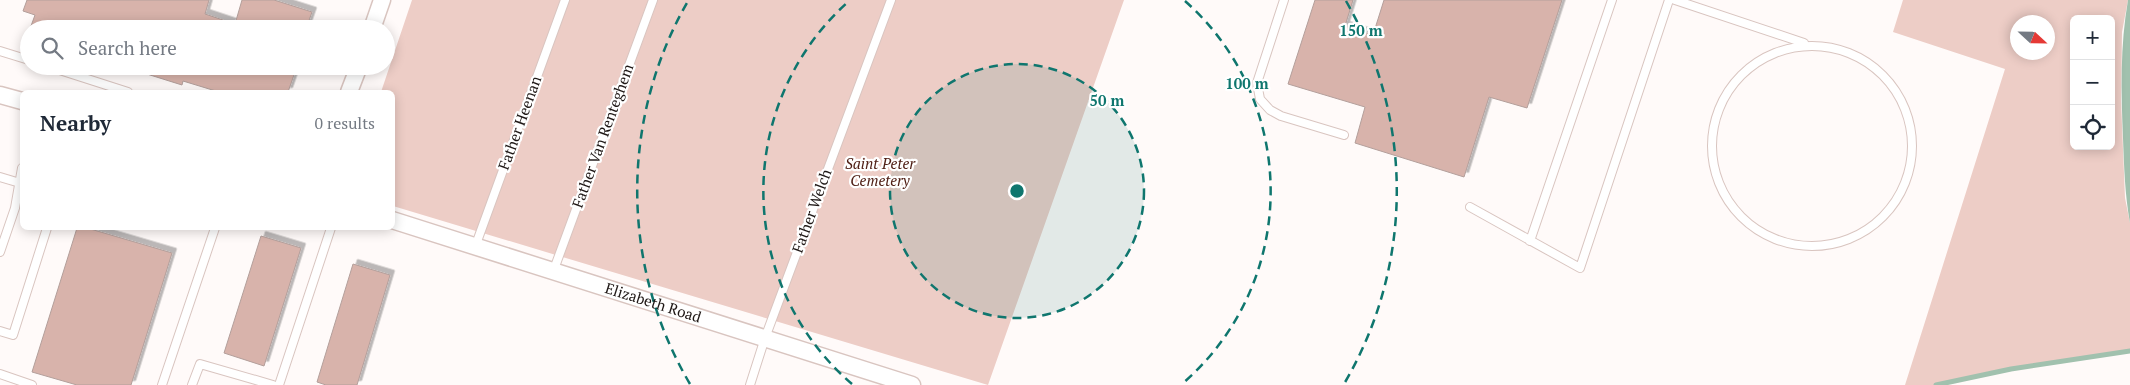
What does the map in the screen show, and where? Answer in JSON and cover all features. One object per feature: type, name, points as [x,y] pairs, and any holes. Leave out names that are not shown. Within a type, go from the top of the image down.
[{"type":"street","points":[[375,20],[382,0]]},
{"type":"street","points":[[350,90],[355,75]]},
{"type":"street","points":[[0,94],[20,100]]},
{"type":"street","name":"Elizabeth Road","points":[[395,221],[765,338],[881,380],[912,385]]},
{"type":"lane","name":"Father Heenan","points":[[475,246],[565,0]]},
{"type":"lane","name":"Father Van Renteghem","points":[[553,272],[653,0]]},
{"type":"lane","name":"Father Welch","points":[[750,385],[765,338],[891,0]]},
{"type":"lane","points":[[1284,0],[1258,83],[1260,99],[1270,110],[1281,116],[1344,136]]},
{"type":"lane","points":[[1530,241],[1612,0]]},
{"type":"lane","points":[[1470,207],[1580,268],[1669,0]]},
{"type":"lane","points":[[1675,0],[1810,45],[1833,46],[1865,59],[1890,81],[1907,111],[1913,145],[1907,179],[1892,207],[1861,233],[1839,243],[1807,247],[1775,240],[1748,224],[1726,200],[1714,170],[1711,138],[1720,104],[1739,76],[1766,55],[1798,45],[1810,45]]},
{"type":"lane","points":[[0,51],[20,57]]},
{"type":"lane","points":[[76,75],[122,90]]},
{"type":"lane","points":[[0,177],[20,183],[15,208],[0,252]]},
{"type":"lane","points":[[0,330],[13,335],[46,230]]},
{"type":"lane","points":[[162,385],[212,230]]},
{"type":"lane","points":[[279,385],[330,230]]},
{"type":"lane","points":[[192,385],[200,364],[274,385]]},
{"type":"lane","points":[[0,374],[32,385]]},
{"type":"green space","name":"Saint Peter Cemetery","points":[[412,0],[1124,0],[988,385],[395,207],[395,90],[382,90],[387,75],[395,75],[395,50]]},
{"type":"green space","points":[[1903,0],[2128,0],[2122,32],[2121,101],[2125,198],[2130,223],[2130,351],[2011,369],[1936,385],[1905,385],[2005,69],[1893,32]]},
{"type":"shaded area","points":[[2128,0],[2130,0],[2130,223],[2124,170],[2122,121],[2122,52]]},
{"type":"building","points":[[27,0],[209,0],[205,14],[223,20],[33,20],[35,15],[23,11]]},
{"type":"building","points":[[242,0],[274,0],[312,12],[309,20],[236,20]]},
{"type":"building","points":[[1315,0],[1353,0],[1345,26],[1373,35],[1384,0],[1562,0],[1527,108],[1489,97],[1464,177],[1355,143],[1365,107],[1288,84]]},
{"type":"building","points":[[150,75],[294,75],[289,90],[212,90],[183,81],[182,85]]},
{"type":"building","points":[[76,230],[94,230],[172,253],[131,385],[77,385],[32,372]]},
{"type":"building","points":[[261,236],[301,248],[264,366],[224,353]]},
{"type":"building","points":[[353,264],[390,275],[357,385],[326,385],[317,382]]},
{"type":"waterway","points":[[1936,385],[2011,369],[2130,351]]}]
